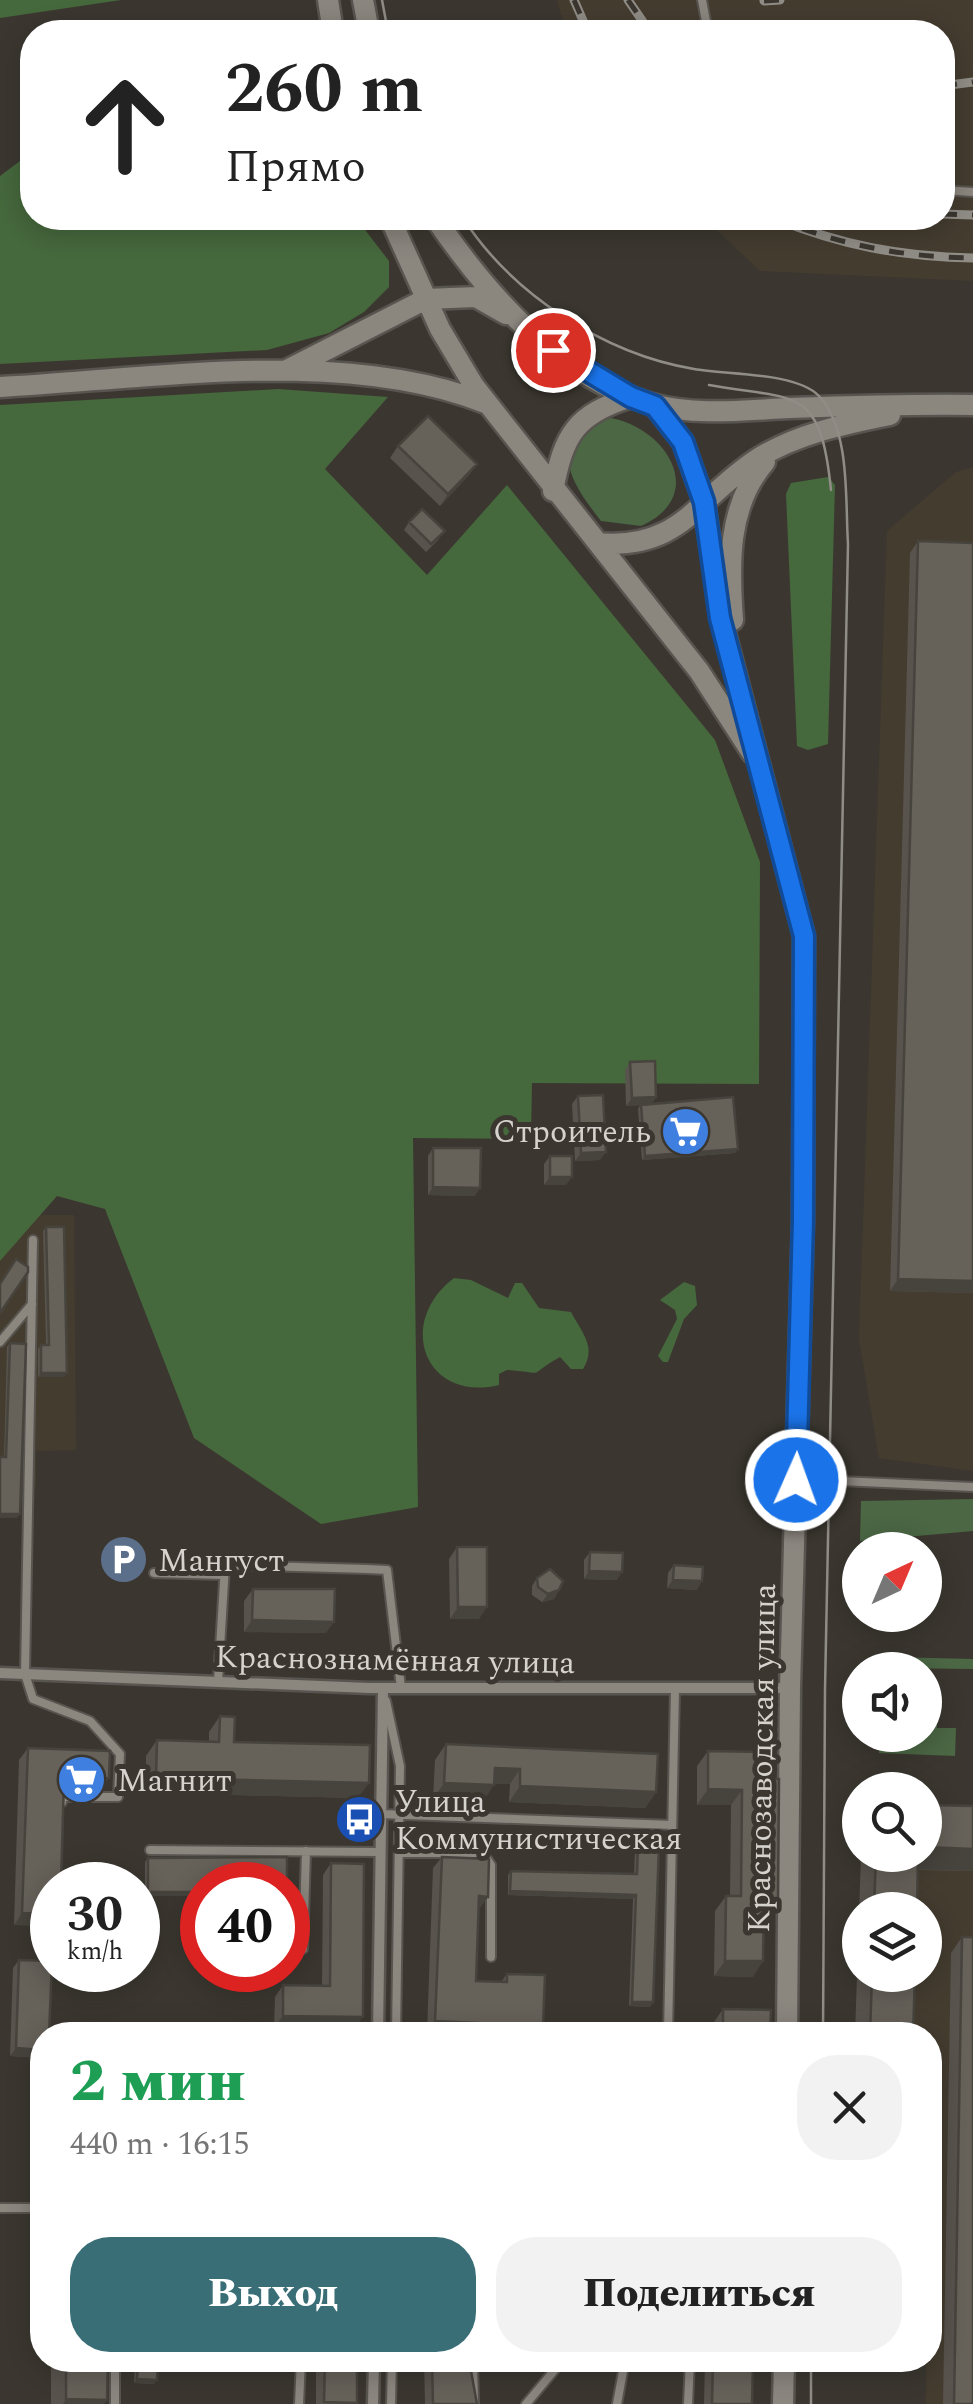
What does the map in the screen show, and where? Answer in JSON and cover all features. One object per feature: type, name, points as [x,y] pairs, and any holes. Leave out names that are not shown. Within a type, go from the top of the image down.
[{"type":"main road","points":[[395,230],[454,354],[487,404],[699,671],[762,767]]},
{"type":"main road","points":[[445,230],[517,321]]},
{"type":"main road","points":[[286,371],[426,298],[476,297],[517,321],[553,350],[631,397],[655,406],[748,410],[973,405]]},
{"type":"main road","points":[[0,387],[286,371],[389,378],[459,393],[487,404]]},
{"type":"main road","points":[[553,490],[573,426],[602,406],[631,397]]},
{"type":"main road","points":[[598,543],[648,543],[671,532],[704,502],[775,450],[834,426],[946,404]]},
{"type":"main road","points":[[655,406],[683,442],[704,502],[720,618],[737,671]]},
{"type":"main road","points":[[737,671],[730,574],[735,522],[752,477],[775,450]]},
{"type":"main road","name":"Краснозаводская улица","points":[[737,671],[804,936],[803,1220],[790,1688],[787,2022]]},
{"type":"main road","points":[[783,2404],[784,2372]]},
{"type":"street","name":"Краснознамённая улица","points":[[0,1673],[383,1688],[790,1688]]},
{"type":"street","points":[[378,2022],[383,1688]]},
{"type":"street","points":[[373,2404],[374,2372]]},
{"type":"lane","points":[[33,1240],[24,1674],[34,1699],[90,1721],[120,1754],[118,1797],[62,1797],[62,1814]]},
{"type":"lane","points":[[0,1342],[32,1304]]},
{"type":"lane","points":[[796,1480],[973,1487]]},
{"type":"lane","points":[[218,1682],[225,1565],[387,1570],[401,1688]]},
{"type":"lane","points":[[154,1573],[224,1575]]},
{"type":"lane","points":[[383,1688],[400,1766],[396,2022]]},
{"type":"lane","points":[[668,2022],[675,1688]]},
{"type":"lane","points":[[381,1814],[672,1825]]},
{"type":"lane","points":[[150,1850],[381,1852]]},
{"type":"lane","points":[[306,1851],[306,1862]]},
{"type":"lane","points":[[399,1853],[482,1854],[492,1865],[491,1957]]},
{"type":"lane","points":[[0,2208],[30,2208]]},
{"type":"lane","points":[[114,2404],[115,2372]]},
{"type":"lane","points":[[299,2404],[300,2372]]},
{"type":"lane","points":[[391,2404],[392,2372]]},
{"type":"lane","points":[[474,2372],[474,2404]]},
{"type":"lane","points":[[526,2404],[553,2372]]},
{"type":"lane","points":[[618,2404],[623,2372]]},
{"type":"lane","points":[[688,2404],[689,2372]]},
{"type":"shaded area","points":[[557,0],[973,0],[973,281],[760,271],[717,230],[955,230],[955,20],[563,20]]},
{"type":"shaded area","points":[[973,467],[973,1471],[879,1458],[859,1339],[887,531],[956,472]]},
{"type":"shaded area","points":[[23,1215],[74,1215],[76,1450],[36,1451],[36,1487],[0,1487],[0,1249]]},
{"type":"shaded area","points":[[973,1848],[973,2404],[926,2404],[926,2372],[942,2372],[942,2022],[865,2022],[865,1992],[942,1992],[942,1892],[885,1892],[906,1872],[942,1872],[942,1853]]},
{"type":"green space","points":[[0,0],[121,0],[0,18]]},
{"type":"green space","points":[[20,161],[20,230],[365,230],[389,261],[389,287],[364,312],[329,333],[267,350],[0,364],[0,176]]},
{"type":"green space","points":[[278,389],[388,397],[325,469],[427,575],[507,485],[715,740],[760,862],[759,1084],[532,1083],[531,1139],[413,1138],[418,1507],[321,1524],[194,1438],[105,1209],[57,1196],[0,1261],[0,405]]},
{"type":"green space","points":[[611,418],[649,435],[672,465],[676,482],[673,498],[661,513],[641,526],[601,521],[572,476],[570,450],[577,438]]},
{"type":"green space","points":[[828,477],[835,485],[828,744],[808,750],[797,746],[786,494],[791,483]]},
{"type":"green space","points":[[454,1278],[471,1280],[508,1298],[515,1283],[522,1283],[539,1308],[571,1312],[588,1347],[583,1369],[571,1369],[560,1357],[536,1372],[507,1370],[499,1374],[499,1385],[473,1387],[452,1382],[437,1371],[427,1355],[423,1336],[426,1316],[436,1296]]},
{"type":"green space","points":[[684,1282],[695,1286],[697,1305],[684,1319],[668,1362],[663,1362],[658,1356],[677,1319],[675,1310],[660,1300]]},
{"type":"green space","points":[[973,1499],[973,1531],[860,1532],[861,1501]]},
{"type":"green space","points":[[942,1658],[973,1659],[973,1669],[942,1669]]},
{"type":"green space","points":[[942,1728],[956,1728],[955,1756],[879,1753],[942,1752]]},
{"type":"building","points":[[428,416],[477,464],[448,494],[398,446]]},
{"type":"building","points":[[422,509],[445,531],[431,544],[409,522]]},
{"type":"building","points":[[918,541],[973,543],[973,1281],[898,1279]]},
{"type":"building","points":[[655,1061],[656,1097],[632,1098],[630,1062]]},
{"type":"building","points":[[603,1095],[606,1152],[581,1153],[578,1096]]},
{"type":"building","name":"Строитель","points":[[733,1097],[738,1149],[645,1156],[641,1105]]},
{"type":"building","points":[[433,1148],[481,1148],[480,1188],[433,1187]]},
{"type":"building","points":[[550,1156],[572,1156],[572,1177],[550,1177]]},
{"type":"building","points":[[46,1227],[64,1227],[67,1373],[41,1373],[41,1345],[49,1345]]},
{"type":"building","points":[[16,1259],[28,1267],[28,1272],[0,1313],[0,1284]]},
{"type":"building","points":[[10,1343],[26,1344],[20,1514],[0,1514],[0,1457],[6,1457]]},
{"type":"building","points":[[457,1547],[487,1547],[487,1607],[458,1607]]},
{"type":"building","points":[[590,1552],[623,1553],[622,1572],[589,1571]]},
{"type":"building","points":[[674,1565],[703,1567],[702,1581],[673,1580]]},
{"type":"building","points":[[550,1569],[563,1581],[559,1590],[548,1594],[538,1587],[537,1578]]},
{"type":"building","points":[[253,1589],[335,1589],[334,1622],[252,1620]]},
{"type":"building","points":[[220,1716],[235,1717],[234,1742],[370,1745],[369,1783],[156,1778],[157,1740],[219,1742]]},
{"type":"building","points":[[446,1744],[658,1754],[656,1792],[520,1786],[520,1769],[495,1768],[494,1785],[444,1783]]},
{"type":"building","points":[[28,1748],[110,1751],[109,1778],[64,1779],[62,1862],[30,1862],[30,1913],[22,1913]]},
{"type":"building","points":[[708,1751],[762,1752],[762,1779],[779,1779],[778,1902],[764,1902],[763,1961],[725,1961],[726,1896],[741,1896],[742,1790],[708,1789]]},
{"type":"building","points":[[942,1805],[973,1806],[973,1849],[942,1848]]},
{"type":"building","points":[[638,1846],[659,1847],[653,2002],[632,2002],[636,1895],[510,1891],[511,1871],[637,1874]]},
{"type":"building","points":[[287,1857],[287,1862],[180,1862],[180,1892],[160,1892],[160,1862],[148,1862],[148,1858]]},
{"type":"building","points":[[442,1857],[489,1859],[488,1897],[479,1896],[476,1981],[507,1982],[507,1974],[545,1975],[543,2022],[435,2021]]},
{"type":"building","points":[[331,1863],[364,1864],[363,2017],[283,2016],[283,1992],[310,1992],[310,1986],[330,1986]]},
{"type":"building","points":[[875,1872],[918,1872],[917,1892],[875,1892]]},
{"type":"building","points":[[962,1937],[973,1937],[973,2404],[954,2404]]},
{"type":"building","points":[[19,1960],[30,1960],[30,1992],[51,1992],[50,2022],[30,2022],[30,2049],[16,2048]]},
{"type":"building","points":[[871,1992],[914,1992],[913,2022],[870,2022]]},
{"type":"building","points":[[723,2009],[771,2010],[771,2022],[723,2022]]},
{"type":"building","points":[[66,2372],[108,2372],[107,2400],[66,2399]]},
{"type":"building","points":[[137,2372],[157,2372],[157,2380],[137,2379]]},
{"type":"building","points":[[325,2372],[357,2372],[357,2403],[324,2402]]},
{"type":"building","points":[[432,2372],[471,2372],[477,2404],[433,2404]]},
{"type":"building","points":[[713,2372],[753,2372],[752,2404],[712,2404]]},
{"type":"tram line","points":[[382,0],[386,20]]},
{"type":"tram line","points":[[472,230],[507,272],[594,335],[660,361],[694,369],[778,378],[808,388],[829,411],[841,447],[848,544],[825,1689],[823,2022]]},
{"type":"tram line","points":[[709,385],[783,397],[811,414],[820,431],[831,490]]},
{"type":"tram line","points":[[811,2372],[811,2404]]},
{"type":"railway","points":[[574,0],[583,20]]},
{"type":"railway","points":[[628,0],[642,20]]},
{"type":"railway","points":[[764,1],[780,0]]},
{"type":"railway","points":[[955,84],[973,82]]},
{"type":"railway","points":[[955,214],[973,215]]},
{"type":"railway","points":[[809,230],[872,248],[973,258]]},
{"type":"place","name":"Строитель","points":[[686,1131]]},
{"type":"place","name":"Мангуст","points":[[123,1560]]},
{"type":"place","name":"Магнит","points":[[82,1780]]},
{"type":"place","name":"Улица Коммунистическая","points":[[360,1819]]},
{"type":"route","points":[[553,350],[631,397],[655,406],[683,442],[704,502],[720,618],[804,936],[803,1220],[796,1480]]}]
